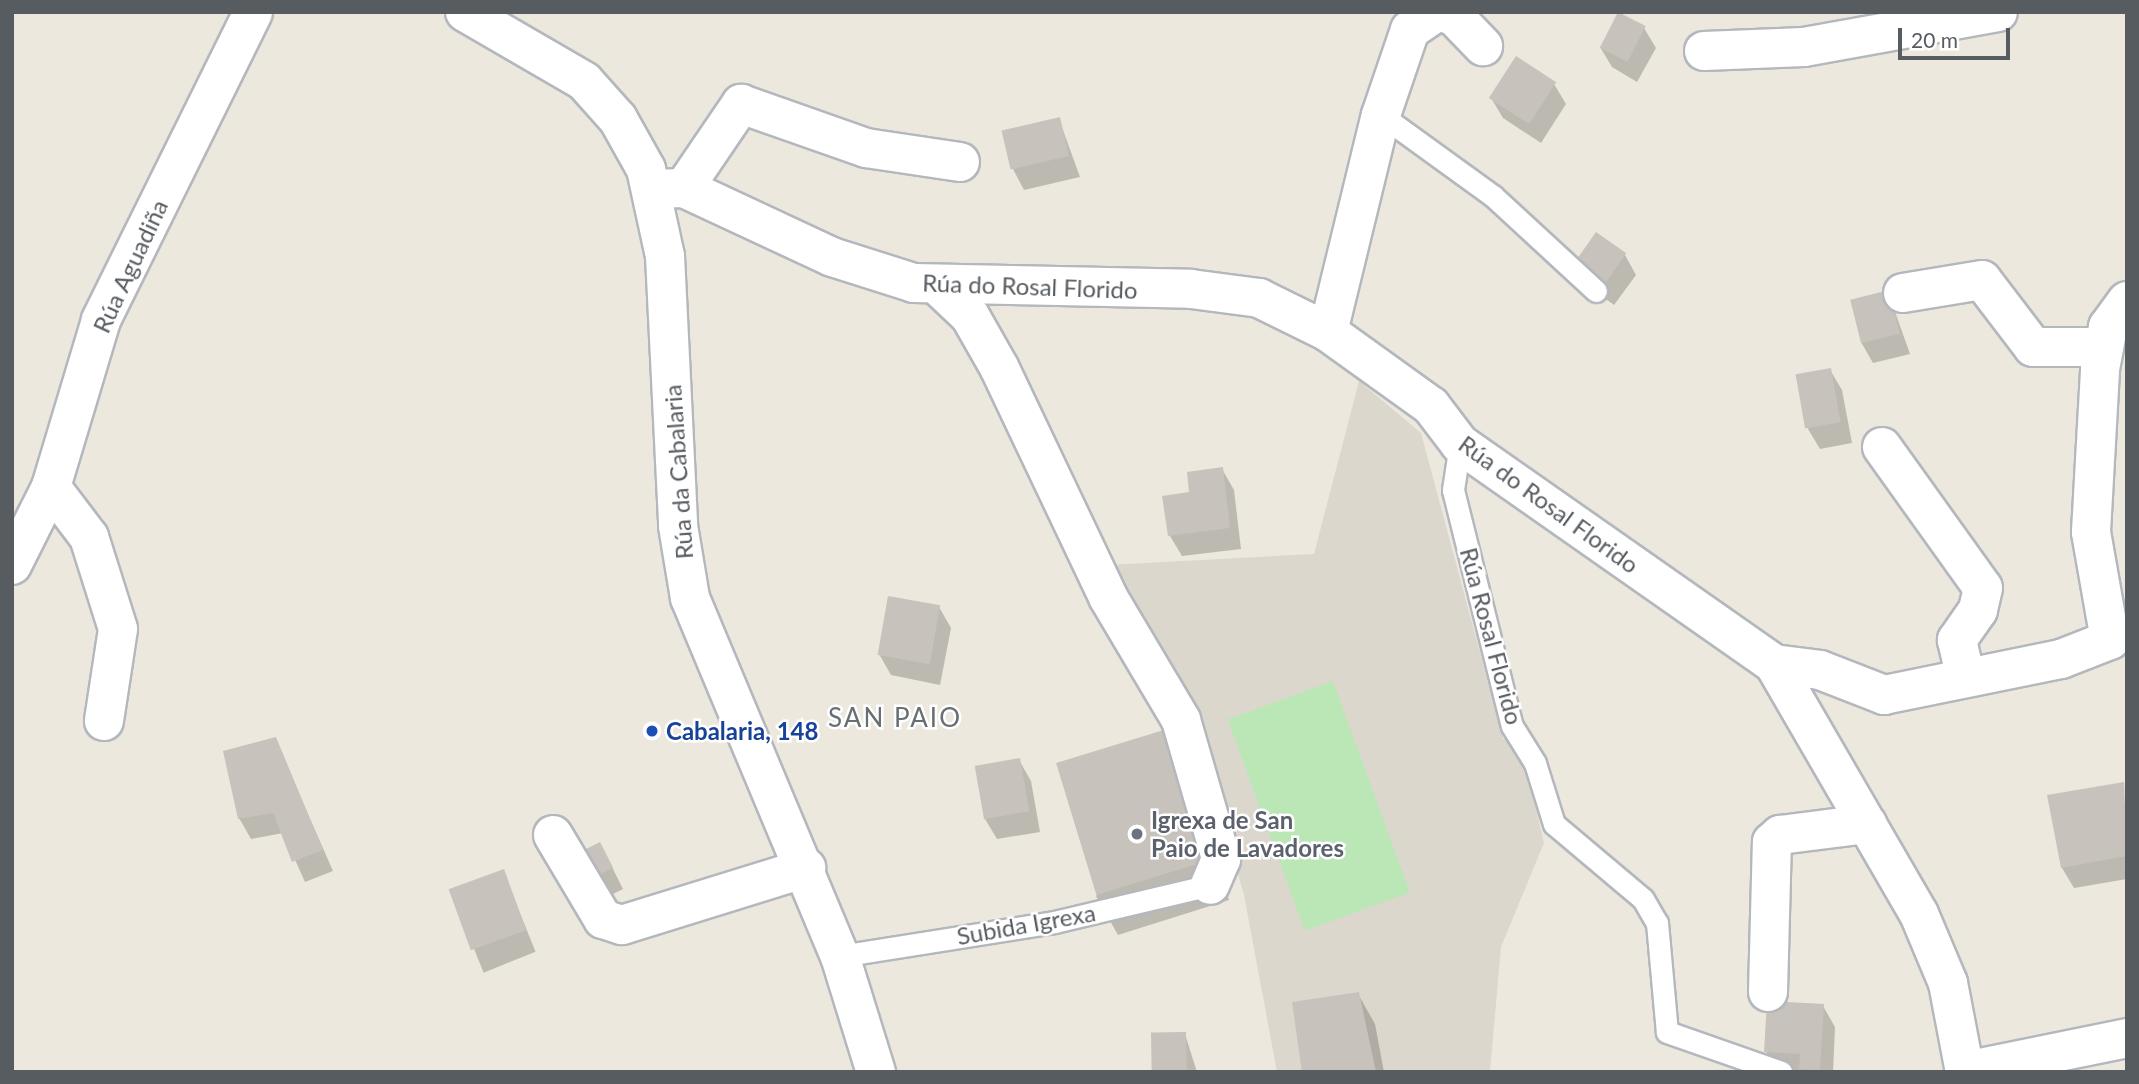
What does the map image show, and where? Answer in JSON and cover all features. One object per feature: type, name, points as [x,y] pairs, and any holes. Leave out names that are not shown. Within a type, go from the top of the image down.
[{"type":"street","name":"Rúa Aguadiña","points":[[12,565],[51,487],[101,320],[253,12]]},
{"type":"street","name":"Rúa da Cabalaria","points":[[464,12],[584,81],[618,119],[669,189],[665,256],[678,526],[690,598],[725,692],[806,868],[840,956],[876,1072]]},
{"type":"street","points":[[1328,331],[1381,115],[1410,30],[1439,12],[1483,46]]},
{"type":"street","points":[[1704,51],[1804,47],[1998,12]]},
{"type":"street","points":[[669,189],[741,104],[866,148],[960,162]]},
{"type":"street","name":"Rúa do Rosal Florido","points":[[669,189],[832,257],[938,286],[1191,289],[1259,298],[1328,331],[1431,406],[1460,444],[1774,664],[1919,914],[1948,983],[1965,1072]]},
{"type":"street","points":[[1903,293],[1982,280],[2033,347],[2104,347]]},
{"type":"street","points":[[938,286],[970,316],[999,367],[1108,597],[1181,720],[1221,859],[1210,885]]},
{"type":"street","points":[[1774,664],[1820,670],[1884,695],[1965,674],[2061,659],[2110,640],[2091,532],[2104,347],[2108,327],[2127,301]]},
{"type":"street","points":[[1882,447],[1983,588],[1978,610],[1957,640],[1965,674]]},
{"type":"street","points":[[51,487],[89,537],[118,629],[104,721]]},
{"type":"street","points":[[1768,992],[1772,842],[1780,835],[1867,824]]},
{"type":"street","points":[[553,835],[603,919],[622,925],[806,868]]},
{"type":"street","points":[[1965,1072],[2127,1038]]},
{"type":"lane","points":[[1381,115],[1493,196],[1596,291]]},
{"type":"lane","name":"Rúa Rosal Florido","points":[[1460,444],[1453,489],[1513,726],[1535,763],[1554,824],[1643,899],[1657,923],[1667,1032],[1781,1072]]},
{"type":"lane","name":"Subida Igrexa","points":[[840,956],[1054,922],[1210,885]]},
{"type":"shaded area","points":[[1359,381],[1421,433],[1503,738],[1523,753],[1544,843],[1501,947],[1490,1072],[1277,1072],[1244,895],[1194,718],[1108,565],[1314,554]]},
{"type":"green space","points":[[1333,681],[1410,892],[1305,931],[1228,719]]},
{"type":"building","points":[[1618,12],[1646,26],[1627,62],[1600,48]]},
{"type":"building","points":[[1516,56],[1556,82],[1529,124],[1489,98]]},
{"type":"building","points":[[1060,117],[1069,156],[1011,169],[1002,130]]},
{"type":"building","points":[[1596,232],[1626,253],[1604,285],[1574,264]]},
{"type":"building","points":[[1889,290],[1900,334],[1861,343],[1850,300]]},
{"type":"building","points":[[1831,368],[1841,422],[1805,428],[1796,374]]},
{"type":"building","points":[[1223,467],[1230,528],[1168,536],[1162,496],[1189,492],[1187,472]]},
{"type":"building","points":[[888,596],[940,605],[930,664],[878,655]]},
{"type":"building","name":"Igrexa de San Paio de Lavadores","points":[[1167,729],[1207,861],[1096,895],[1056,763]]},
{"type":"building","points":[[276,737],[323,850],[292,862],[273,813],[238,819],[223,751]]},
{"type":"building","points":[[1020,758],[1029,811],[984,819],[975,766]]},
{"type":"building","points":[[2124,782],[2127,856],[2061,868],[2047,795]]},
{"type":"building","points":[[600,842],[613,868],[591,879],[578,853]]},
{"type":"building","points":[[504,869],[526,930],[471,950],[449,889]]},
{"type":"building","points":[[1359,992],[1376,1072],[1302,1072],[1292,1002]]},
{"type":"building","points":[[1767,1001],[1824,1004],[1820,1070],[1799,1069],[1800,1054],[1764,1052]]},
{"type":"building","points":[[1186,1032],[1187,1072],[1152,1072],[1151,1033]]},
{"type":"place","name":"Cabalaria, 148","points":[[652,731]]},
{"type":"place","name":"Igrexa de San Paio de Lavadores","points":[[1137,834]]},
{"type":"district","name":"SAN PAIO","points":[[895,718]]}]
